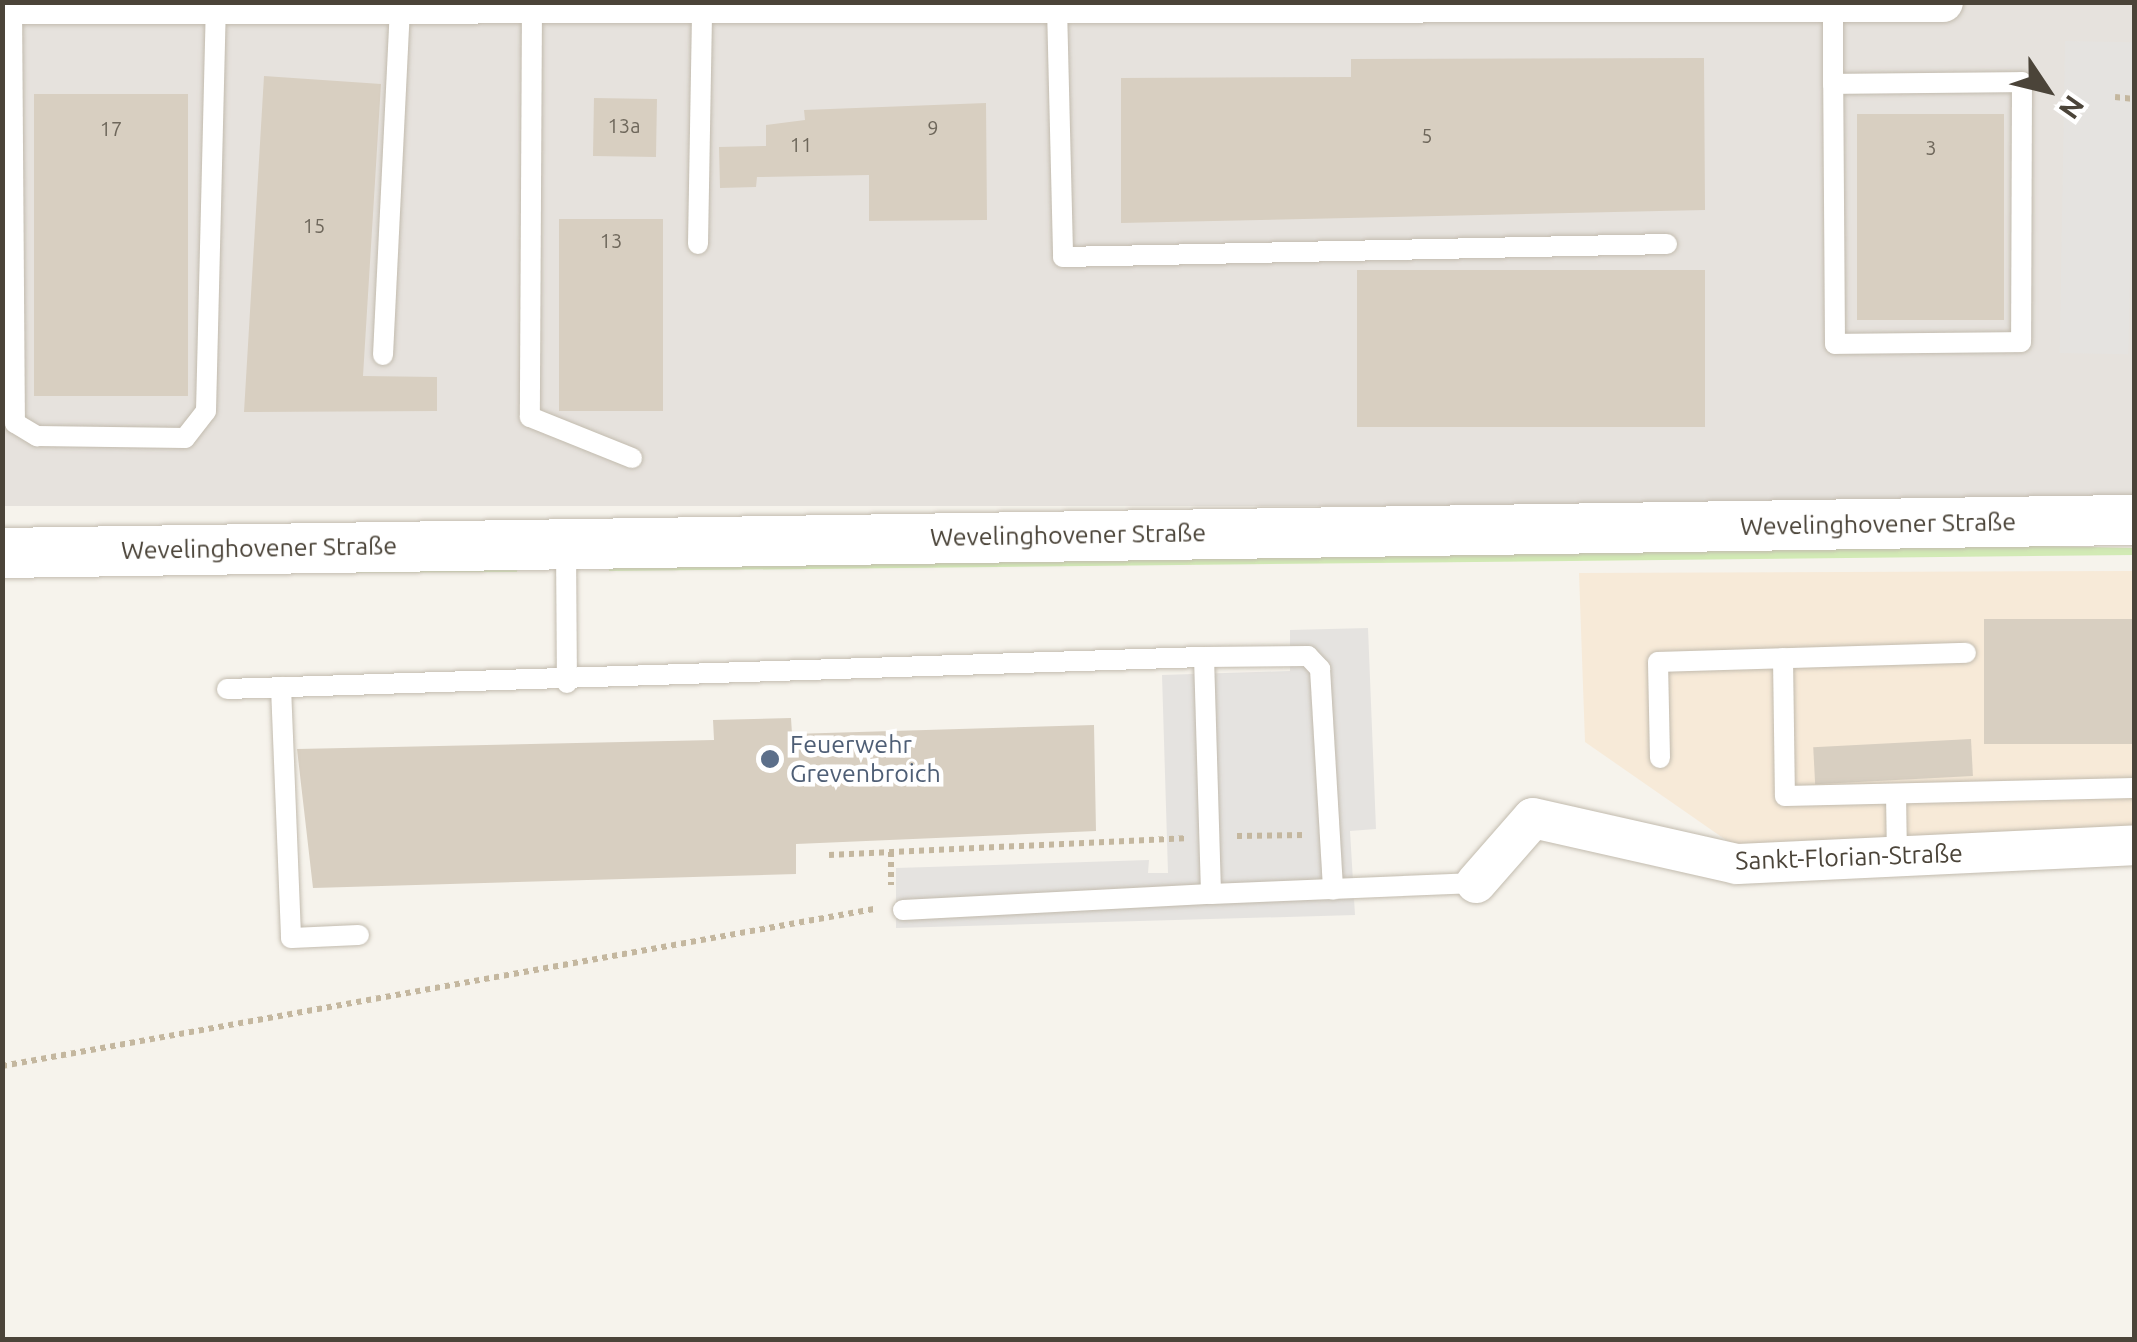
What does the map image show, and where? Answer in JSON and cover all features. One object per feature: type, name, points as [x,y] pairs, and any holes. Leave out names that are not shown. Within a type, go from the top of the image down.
[{"type":"street","points":[[7,4],[835,3],[1057,7],[1943,2]]},
{"type":"street","name":"Wevelinghovener Straße","points":[[2,554],[566,542],[2134,520]]},
{"type":"street","name":"Sankt-Florian-Straße","points":[[1476,883],[1533,818],[1737,864],[2134,845]]},
{"type":"lane","points":[[1832,84],[2022,82],[2021,342],[1834,344],[1832,84],[1833,3]]},
{"type":"lane","points":[[7,4],[14,423],[37,436],[186,438],[206,411],[216,4]]},
{"type":"lane","points":[[383,355],[400,4]]},
{"type":"lane","points":[[532,4],[530,416],[632,458]]},
{"type":"lane","points":[[698,244],[702,4]]},
{"type":"lane","points":[[1057,7],[1063,258],[1667,244]]},
{"type":"lane","points":[[566,542],[567,684]]},
{"type":"lane","points":[[1660,758],[1658,662],[1966,653]]},
{"type":"lane","points":[[227,688],[567,684],[1308,656],[1320,669],[1333,890]]},
{"type":"lane","points":[[1204,657],[1211,894]]},
{"type":"lane","points":[[1783,658],[1786,796],[2134,788]]},
{"type":"lane","points":[[282,687],[291,938],[358,935]]},
{"type":"lane","points":[[1896,794],[1897,857]]},
{"type":"lane","points":[[903,910],[1476,883]]},
{"type":"path","points":[[2116,97],[2134,99]]},
{"type":"path","points":[[829,855],[1331,834]]},
{"type":"path","points":[[2,1066],[874,909]]},
{"type":"shaded area","points":[[2,3],[2134,3],[2134,506],[2,506]]},
{"type":"shaded area","points":[[2065,41],[2134,42],[2129,354],[2060,353]]},
{"type":"shaded area","points":[[2134,571],[2134,827],[1736,847],[1585,742],[1579,573]]},
{"type":"shaded area","points":[[1368,628],[1376,829],[1350,831],[1355,915],[896,928],[896,868],[1149,860],[1148,873],[1168,873],[1162,675],[1290,671],[1290,630]]},
{"type":"green space","points":[[1997,545],[2134,548],[2134,555],[609,571],[608,563]]},
{"type":"green space","points":[[518,565],[517,572],[35,574]]},
{"type":"building","points":[[1704,58],[1705,210],[1121,223],[1121,78],[1351,77],[1351,59]]},
{"type":"building","points":[[264,76],[381,84],[363,376],[437,377],[437,411],[244,412]]},
{"type":"building","points":[[34,94],[188,94],[188,396],[34,396]]},
{"type":"building","points":[[594,98],[657,99],[656,157],[593,156]]},
{"type":"building","points":[[986,103],[987,220],[869,221],[869,175],[757,177],[756,187],[720,188],[719,147],[766,146],[766,125],[805,120],[804,110]]},
{"type":"building","points":[[1857,114],[2004,114],[2004,320],[1857,320]]},
{"type":"building","points":[[559,219],[663,219],[663,411],[559,411]]},
{"type":"building","points":[[1357,270],[1705,270],[1705,427],[1357,427]]},
{"type":"building","points":[[1984,619],[2134,619],[2134,744],[1984,744]]},
{"type":"building","points":[[791,718],[792,734],[1094,725],[1096,831],[796,844],[796,874],[313,888],[297,749],[714,740],[713,720]]},
{"type":"building","points":[[1971,739],[1973,776],[1815,784],[1813,747]]},
{"type":"place","name":"Feuerwehr Grevenbroich","points":[[770,759]]}]
